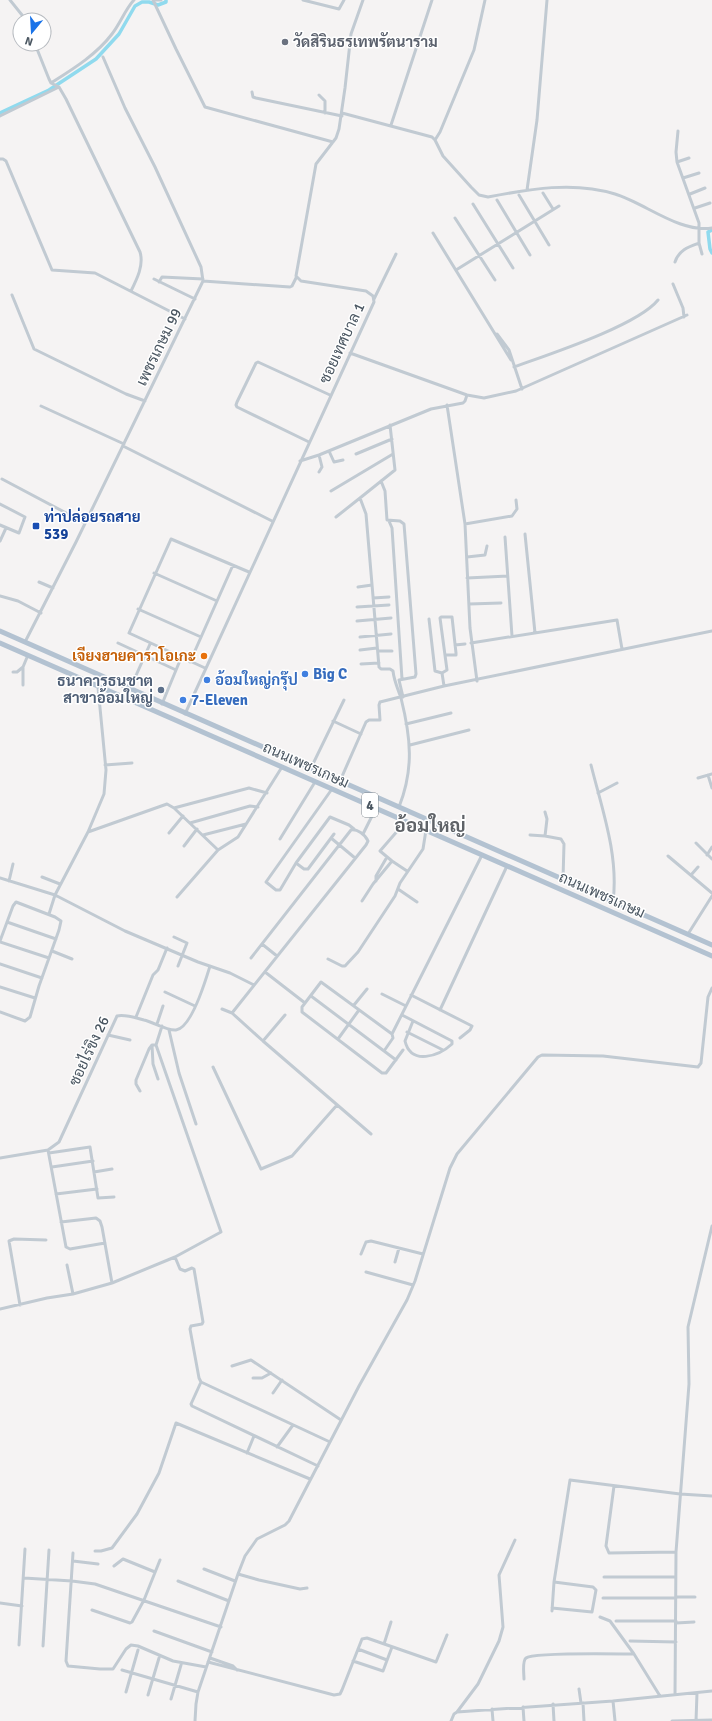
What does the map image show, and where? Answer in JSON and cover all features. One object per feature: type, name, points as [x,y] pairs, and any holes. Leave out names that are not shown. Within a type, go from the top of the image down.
[{"type":"main road","name":"ถนนเพชรเกษม","points":[[0,631],[162,704],[712,945]]},
{"type":"main road","points":[[10,647],[16,643],[14,638]]},
{"type":"main road","points":[[17,650],[25,642]]},
{"type":"main road","name":"ถนนเพชรเกษม","points":[[0,643],[712,956]]},
{"type":"street","points":[[10,0],[20,12]]},
{"type":"street","points":[[52,84],[83,62],[100,47],[111,35],[134,0]]},
{"type":"street","points":[[161,0],[154,0],[155,6],[205,107],[333,142]]},
{"type":"street","points":[[303,0],[339,9],[344,0]]},
{"type":"street","points":[[159,282],[162,277],[292,286],[296,278],[316,164],[333,142],[337,134],[342,115],[351,34],[363,0]]},
{"type":"street","points":[[391,125],[432,0]]},
{"type":"street","points":[[435,140],[474,50],[485,0]]},
{"type":"street","points":[[527,190],[538,114],[546,0]]},
{"type":"street","points":[[38,52],[52,84],[58,86],[140,252],[142,259],[131,291]]},
{"type":"street","points":[[103,57],[127,112],[201,267],[203,280]]},
{"type":"street","points":[[0,116],[58,86]]},
{"type":"street","points":[[252,92],[253,96],[256,98],[424,133],[435,140],[444,156],[479,195],[488,197],[527,190],[558,187],[602,191],[621,196],[671,220],[700,228],[712,228]]},
{"type":"street","points":[[319,95],[325,101],[325,113]]},
{"type":"street","points":[[678,131],[676,152],[677,162],[695,208],[700,228],[699,242],[702,254]]},
{"type":"street","points":[[677,162],[689,158]]},
{"type":"street","points":[[0,159],[6,161],[52,270],[91,272],[185,319]]},
{"type":"street","points":[[683,178],[699,173]]},
{"type":"street","points":[[690,194],[705,188]]},
{"type":"street","points":[[543,193],[553,209]]},
{"type":"street","points":[[519,195],[549,245]]},
{"type":"street","points":[[496,200],[530,255]]},
{"type":"street","points":[[695,208],[710,203]]},
{"type":"street","points":[[473,204],[513,268]]},
{"type":"street","points":[[456,270],[559,206]]},
{"type":"street","points":[[455,218],[495,280]]},
{"type":"street","points":[[433,233],[511,360],[522,389]]},
{"type":"street","points":[[675,262],[678,255],[682,251],[699,242]]},
{"type":"street","points":[[374,299],[396,254]]},
{"type":"street","name":"ซอยเทศบาล 1","points":[[185,714],[374,299],[371,294],[366,291],[301,281],[296,278]]},
{"type":"street","points":[[154,279],[195,299]]},
{"type":"street","name":"เพชรเกษม 99","points":[[25,642],[41,613],[203,280]]},
{"type":"street","points":[[350,353],[467,395],[484,398],[506,394],[522,389],[686,316],[673,284]]},
{"type":"street","points":[[12,295],[34,349],[126,394],[145,401]]},
{"type":"street","points":[[514,367],[620,325],[650,308],[658,300]]},
{"type":"street","points":[[309,442],[236,406],[237,402],[256,363],[258,362],[330,395]]},
{"type":"street","points":[[300,461],[319,455],[431,409],[463,404],[466,401],[467,395]]},
{"type":"street","points":[[41,406],[123,445],[272,521]]},
{"type":"street","points":[[447,406],[465,524],[468,604],[471,643],[477,681]]},
{"type":"street","points":[[336,517],[395,470],[390,425]]},
{"type":"street","points":[[356,454],[392,439]]},
{"type":"street","points":[[328,451],[334,462],[343,460]]},
{"type":"street","points":[[331,491],[393,454]]},
{"type":"street","points":[[319,455],[322,467],[319,472]]},
{"type":"street","points":[[2,479],[85,523]]},
{"type":"street","points":[[382,481],[385,491],[387,519],[392,528],[402,679],[399,680],[410,745],[408,779],[399,807]]},
{"type":"street","points":[[360,498],[366,514],[380,669],[390,669],[393,671],[394,681],[402,697]]},
{"type":"street","points":[[465,524],[512,516],[517,509],[516,500]]},
{"type":"street","points":[[0,504],[25,517],[19,533],[0,525]]},
{"type":"street","points":[[389,521],[400,521],[404,524],[416,674],[415,676],[402,679]]},
{"type":"street","points":[[0,541],[6,528]]},
{"type":"street","points":[[525,534],[535,633]]},
{"type":"street","points":[[505,537],[512,636]]},
{"type":"street","points":[[205,668],[128,633],[154,573],[171,539],[249,572]]},
{"type":"street","points":[[467,557],[485,555],[487,546]]},
{"type":"street","points":[[190,662],[233,565]]},
{"type":"street","points":[[154,573],[217,601]]},
{"type":"street","points":[[467,578],[508,576]]},
{"type":"street","points":[[39,582],[53,588]]},
{"type":"street","points":[[358,587],[372,585]]},
{"type":"street","points":[[0,596],[18,601],[41,613]]},
{"type":"street","points":[[373,598],[388,597]]},
{"type":"street","points":[[468,604],[501,603]]},
{"type":"street","points":[[357,607],[389,605]]},
{"type":"street","points":[[138,609],[201,637]]},
{"type":"street","points":[[429,619],[435,671],[442,673],[447,670],[441,617],[452,617],[456,654],[446,655]]},
{"type":"street","points":[[357,621],[391,618]]},
{"type":"street","points":[[471,643],[617,620],[622,649]]},
{"type":"street","points":[[340,781],[368,721],[380,720],[380,702],[444,686],[477,681],[712,631]]},
{"type":"street","points":[[360,637],[391,634]]},
{"type":"street","points":[[118,644],[176,670]]},
{"type":"street","points":[[130,689],[150,644]]},
{"type":"street","points":[[455,645],[466,644]]},
{"type":"street","points":[[360,650],[392,651]]},
{"type":"street","points":[[23,685],[23,667],[28,655]]},
{"type":"street","points":[[162,704],[181,658]]},
{"type":"street","points":[[361,664],[379,663]]},
{"type":"street","points":[[13,672],[17,672],[23,667]]},
{"type":"street","points":[[442,673],[444,686]]},
{"type":"street","points":[[48,914],[60,884],[88,832],[104,794],[105,765],[98,686]]},
{"type":"street","points":[[311,768],[344,700]]},
{"type":"street","points":[[406,724],[451,713]]},
{"type":"street","points":[[333,721],[361,734]]},
{"type":"street","points":[[410,745],[469,730]]},
{"type":"street","points":[[105,765],[132,763]]},
{"type":"street","points":[[591,765],[608,830],[614,870],[613,902]]},
{"type":"street","points":[[176,897],[218,850],[238,837],[282,767]]},
{"type":"street","points":[[698,778],[710,775],[712,788]]},
{"type":"street","points":[[280,839],[315,782]]},
{"type":"street","points":[[598,793],[617,783]]},
{"type":"street","points":[[174,808],[249,788],[267,793]]},
{"type":"street","points":[[232,1013],[368,842],[367,838],[363,834],[354,830],[349,825],[330,817],[296,864],[280,890],[276,890],[266,882],[332,789]]},
{"type":"street","points":[[88,832],[165,804],[169,804],[218,850]]},
{"type":"street","points":[[190,823],[250,806],[258,807]]},
{"type":"street","points":[[363,834],[376,808]]},
{"type":"street","points":[[546,814],[546,836]]},
{"type":"street","points":[[169,833],[183,816]]},
{"type":"street","points":[[406,821],[380,851],[407,871]]},
{"type":"street","points":[[203,835],[247,824]]},
{"type":"street","points":[[184,846],[197,829]]},
{"type":"street","points":[[251,958],[340,845],[350,830],[354,830]]},
{"type":"street","points":[[328,959],[342,966],[348,965],[395,896],[407,871],[423,849],[426,830]]},
{"type":"street","points":[[296,864],[306,870],[308,869],[334,834]]},
{"type":"street","points":[[530,835],[561,839],[563,842],[563,879]]},
{"type":"street","points":[[330,838],[355,858]]},
{"type":"street","points":[[696,843],[712,859]]},
{"type":"street","points":[[707,854],[712,847]]},
{"type":"street","points":[[384,1051],[393,1038],[392,1034],[482,855]]},
{"type":"street","points":[[668,856],[712,893]]},
{"type":"street","points":[[376,881],[376,876],[388,857]]},
{"type":"street","points":[[362,902],[392,861]]},
{"type":"street","points":[[9,881],[13,864]]},
{"type":"street","points":[[440,1010],[507,866]]},
{"type":"street","points":[[690,875],[698,867]]},
{"type":"street","points":[[42,877],[60,884]]},
{"type":"street","points":[[0,878],[55,895],[125,931],[230,973],[254,986]]},
{"type":"street","points":[[398,889],[417,902]]},
{"type":"street","points":[[688,934],[712,896]]},
{"type":"street","points":[[0,1012],[25,1021],[28,1020],[30,1017],[61,922],[48,914],[16,902],[14,903],[0,941],[49,958]]},
{"type":"street","points":[[7,922],[56,939]]},
{"type":"street","points":[[174,936],[187,943],[178,966]]},
{"type":"street","points":[[262,944],[277,956]]},
{"type":"street","points":[[136,1017],[153,975],[158,970],[167,948]]},
{"type":"street","points":[[52,951],[72,959]]},
{"type":"street","points":[[0,964],[42,978]]},
{"type":"street","points":[[196,1124],[179,1074],[169,1030],[182,1028],[195,1006],[210,966]]},
{"type":"street","points":[[265,972],[305,1003]]},
{"type":"street","points":[[392,1034],[322,982],[301,1009],[302,1012],[382,1073],[386,1073],[403,1050]]},
{"type":"street","points":[[0,987],[35,998]]},
{"type":"street","points":[[195,1721],[198,1692],[221,1627],[235,1581],[246,1556],[257,1539],[285,1525],[289,1521],[364,1376],[403,1308],[413,1285],[450,1168],[457,1154],[538,1056],[554,1054],[602,1056],[698,1067],[700,1063],[708,997],[712,988]]},
{"type":"street","points":[[354,1006],[367,989]]},
{"type":"street","points":[[165,992],[195,1006]]},
{"type":"street","points":[[382,994],[406,1006]]},
{"type":"street","points":[[411,995],[472,1026],[470,1030],[460,1038]]},
{"type":"street","points":[[311,996],[396,1060]]},
{"type":"street","points":[[157,1024],[163,1006]]},
{"type":"street","points":[[222,1009],[232,1013],[263,1042],[371,1134]]},
{"type":"street","points":[[338,1039],[359,1010]]},
{"type":"street","points":[[263,1042],[285,1015]]},
{"type":"street","points":[[402,1015],[452,1041],[452,1044],[443,1050],[426,1057],[413,1054],[405,1044],[407,1032],[413,1021]]},
{"type":"street","name":"ซอยไร่ขิง 26","points":[[49,1151],[63,1137],[117,1016],[136,1017],[169,1030]]},
{"type":"street","points":[[158,1079],[153,1064],[154,1045],[162,1026]]},
{"type":"street","points":[[407,1032],[443,1050]]},
{"type":"street","points":[[108,1036],[130,1040]]},
{"type":"street","points":[[140,1091],[136,1084],[136,1080],[147,1052],[154,1045]]},
{"type":"street","points":[[0,1310],[73,1294],[112,1283],[176,1259],[220,1234],[222,1230],[154,1045]]},
{"type":"street","points":[[213,1067],[261,1169],[292,1156],[337,1105]]},
{"type":"street","points":[[0,1158],[90,1147],[98,1198],[114,1197]]},
{"type":"street","points":[[49,1151],[66,1247],[105,1243]]},
{"type":"street","points":[[52,1167],[93,1161]]},
{"type":"street","points":[[94,1172],[112,1169]]},
{"type":"street","points":[[56,1194],[97,1189]]},
{"type":"street","points":[[61,1222],[96,1218],[100,1221],[112,1283]]},
{"type":"street","points":[[675,1695],[676,1552],[689,1384],[688,1327],[712,1226]]},
{"type":"street","points":[[20,1305],[9,1241],[14,1239],[46,1240]]},
{"type":"street","points":[[361,1254],[366,1242],[368,1241],[423,1254]]},
{"type":"street","points":[[395,1262],[399,1248]]},
{"type":"street","points":[[176,1259],[181,1270],[194,1269],[203,1322],[202,1324],[191,1326],[190,1329],[201,1382],[330,1442]]},
{"type":"street","points":[[67,1265],[73,1294]]},
{"type":"street","points":[[366,1272],[413,1285]]},
{"type":"street","points":[[232,1366],[249,1359],[341,1420]]},
{"type":"street","points":[[253,1378],[262,1378],[271,1373]]},
{"type":"street","points":[[273,1393],[282,1380]]},
{"type":"street","points":[[201,1382],[191,1405],[318,1466]]},
{"type":"street","points":[[95,1551],[112,1548],[137,1514],[159,1473],[176,1423],[310,1480]]},
{"type":"street","points":[[277,1447],[293,1425]]},
{"type":"street","points":[[247,1453],[254,1436]]},
{"type":"street","points":[[554,1582],[593,1587],[596,1590],[592,1612],[552,1609],[554,1582],[563,1531],[569,1482],[571,1480],[680,1494],[712,1496]]},
{"type":"street","points":[[614,1486],[607,1538],[607,1551],[609,1553],[676,1552]]},
{"type":"street","points":[[451,1721],[454,1714],[478,1684],[500,1641],[503,1627],[500,1575],[515,1540]]},
{"type":"street","points":[[19,1645],[25,1548]]},
{"type":"street","points":[[43,1646],[49,1550]]},
{"type":"street","points":[[73,1553],[66,1661],[68,1666],[92,1669],[113,1669],[126,1649],[133,1645],[173,1661],[206,1667]]},
{"type":"street","points":[[114,1566],[123,1559],[155,1572]]},
{"type":"street","points":[[92,1610],[131,1623],[144,1600],[160,1560]]},
{"type":"street","points":[[73,1561],[98,1564]]},
{"type":"street","points":[[204,1570],[235,1581]]},
{"type":"street","points":[[238,1574],[259,1580],[307,1588]]},
{"type":"street","points":[[604,1577],[676,1577]]},
{"type":"street","points":[[24,1578],[95,1584],[221,1627]]},
{"type":"street","points":[[178,1581],[229,1601]]},
{"type":"street","points":[[604,1598],[695,1597]]},
{"type":"street","points":[[0,1603],[22,1606]]},
{"type":"street","points":[[600,1617],[610,1620],[634,1654],[660,1696]]},
{"type":"street","points":[[616,1621],[694,1622]]},
{"type":"street","points":[[384,1644],[391,1622]]},
{"type":"street","points":[[154,1631],[212,1652]]},
{"type":"street","points":[[209,1660],[237,1670],[334,1695],[341,1692],[360,1642],[364,1638],[392,1646],[436,1662],[447,1635]]},
{"type":"street","points":[[630,1641],[676,1642]]},
{"type":"street","points":[[353,1661],[383,1672],[392,1646]]},
{"type":"street","points":[[358,1649],[387,1660]]},
{"type":"street","points":[[126,1692],[138,1650]]},
{"type":"street","points":[[524,1679],[524,1661],[527,1657],[583,1654],[634,1654]]},
{"type":"street","points":[[148,1695],[159,1658]]},
{"type":"street","points":[[171,1699],[181,1666]]},
{"type":"street","points":[[122,1670],[198,1692]]},
{"type":"street","points":[[579,1689],[584,1721]]},
{"type":"street","points":[[457,1712],[553,1704],[613,1701],[712,1691]]},
{"type":"street","points":[[696,1721],[697,1692]]},
{"type":"street","points":[[613,1701],[615,1721]]},
{"type":"street","points":[[553,1704],[554,1721]]},
{"type":"street","points":[[523,1707],[524,1721]]},
{"type":"street","points":[[492,1709],[493,1721]]},
{"type":"street","points":[[672,1721],[712,1720]]},
{"type":"waterway","points":[[0,113],[49,90],[96,59],[119,34],[135,6],[142,2],[149,2],[158,5],[166,2],[166,0]]},
{"type":"waterway","points":[[712,230],[708,232],[710,249],[712,253]]},
{"type":"place","name":"วัดสิรินธรเทพรัตนาราม","points":[[285,42]]},
{"type":"place","name":"ท่าปล่อยรถสาย 539","points":[[36,526]]},
{"type":"place","name":"เจียงฮายคาราโอเกะ","points":[[204,656]]},
{"type":"place","name":"Big C","points":[[305,674]]},
{"type":"place","name":"อ้อมใหญ่กรุ๊ป","points":[[207,680]]},
{"type":"place","name":"ธนาคารธนชาต สาขาอ้อมใหญ่","points":[[161,690]]},
{"type":"place","name":"7-Eleven","points":[[183,700]]},
{"type":"district","name":"อ้อมใหญ่","points":[[430,825]]}]
